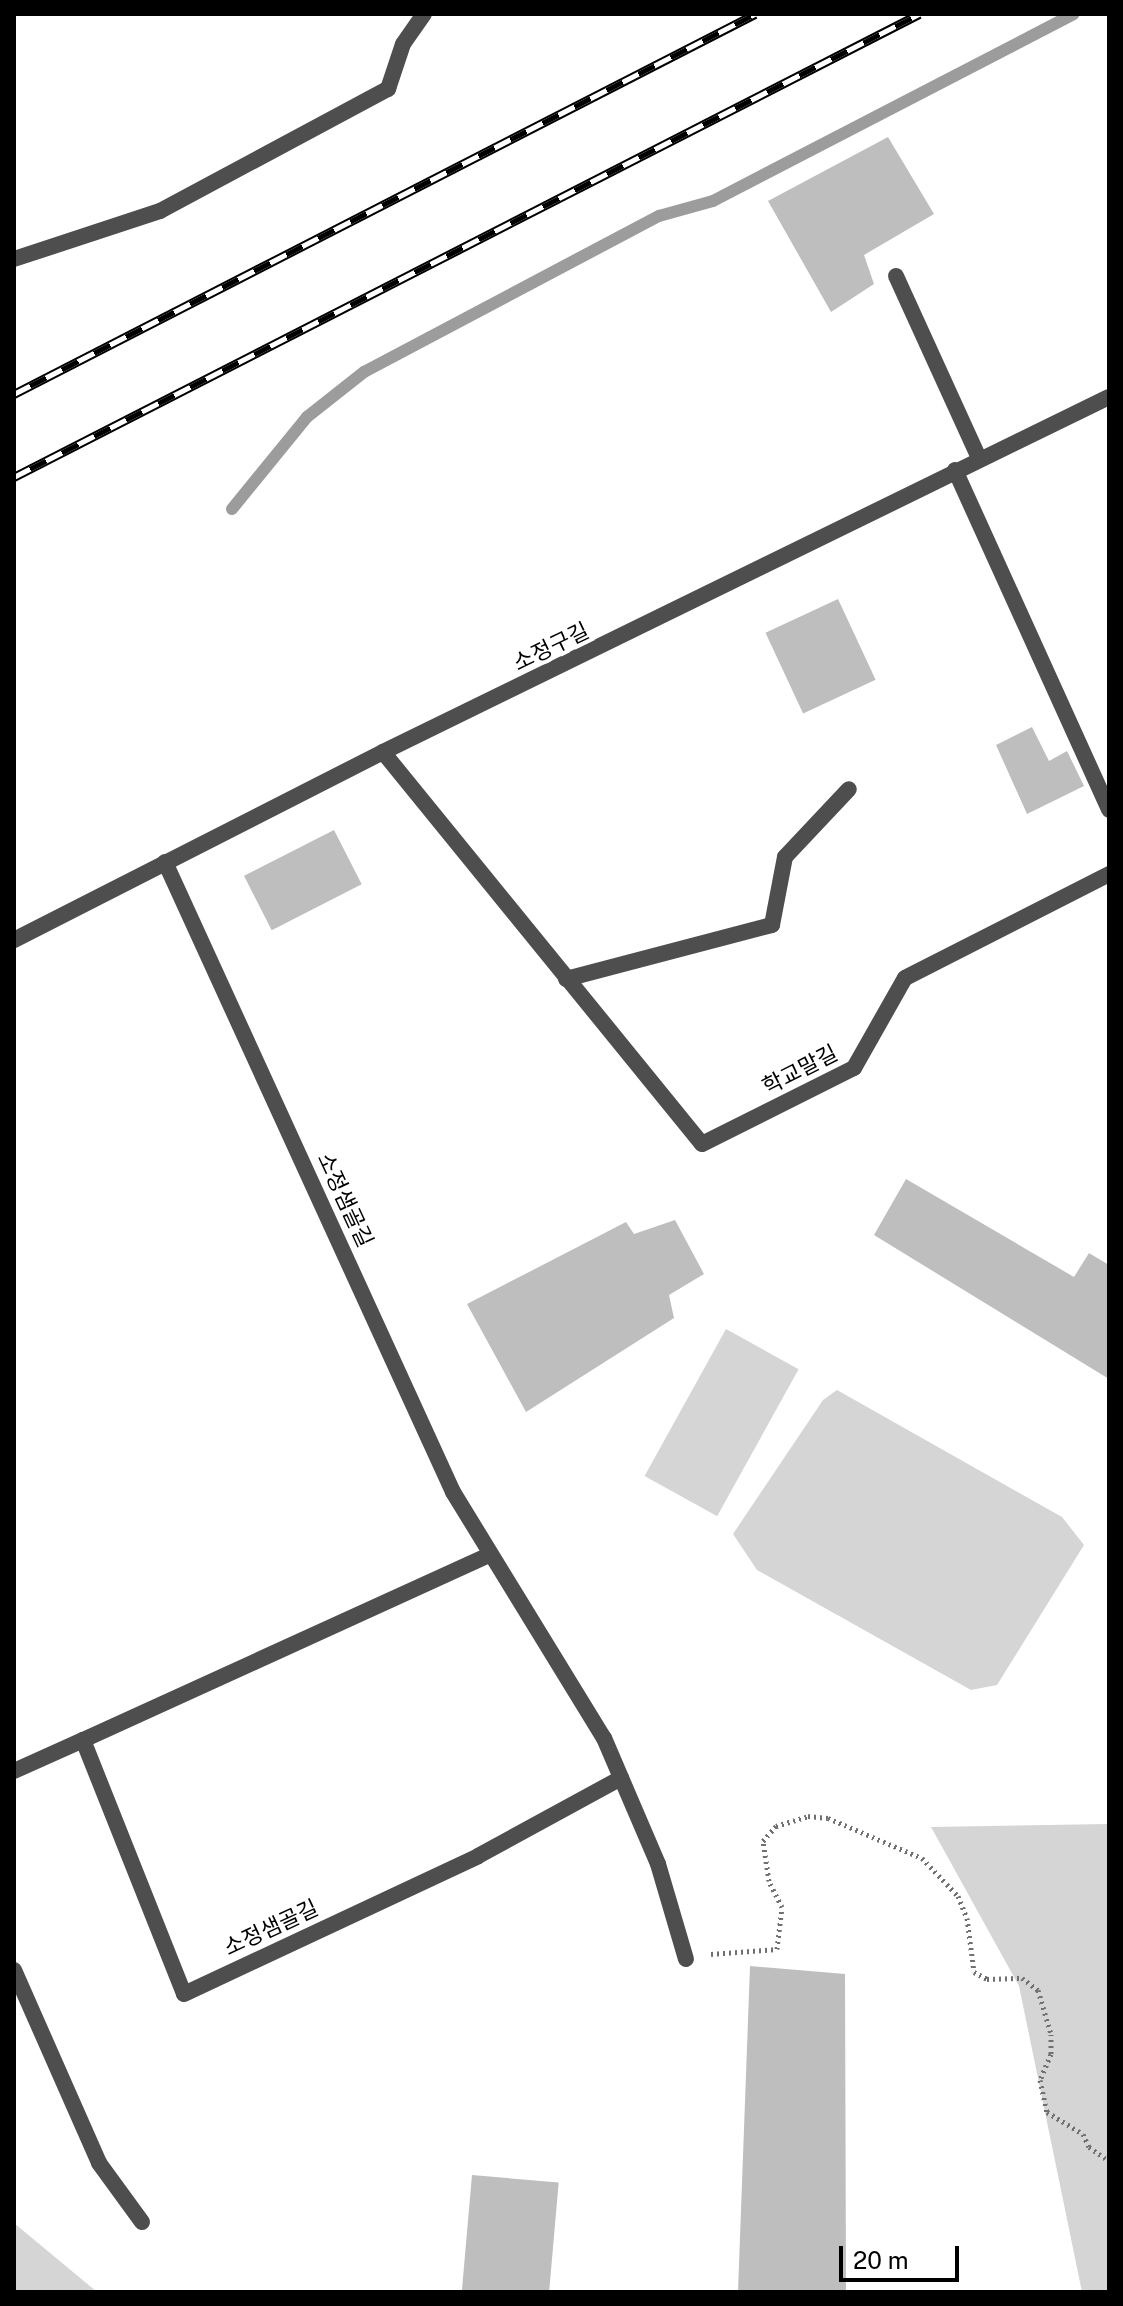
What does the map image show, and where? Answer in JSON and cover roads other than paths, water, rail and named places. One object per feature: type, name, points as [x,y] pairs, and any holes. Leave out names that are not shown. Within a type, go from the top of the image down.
[{"type":"street","points":[[14,259],[160,211],[388,89],[403,44],[424,14]]},
{"type":"street","points":[[896,276],[979,458]]},
{"type":"street","name":"소정구길","points":[[14,940],[383,752],[1109,397]]},
{"type":"street","points":[[955,470],[1109,810]]},
{"type":"street","name":"학교말길","points":[[383,752],[702,1144],[854,1068],[905,978],[1109,874]]},
{"type":"street","points":[[566,979],[772,925],[785,857],[849,789]]},
{"type":"street","name":"소정샘골길","points":[[165,862],[453,1492],[604,1738],[658,1864],[685,1953]]},
{"type":"street","points":[[14,1771],[489,1555]]},
{"type":"street","name":"소정샘골길","points":[[83,1740],[184,1994],[478,1856],[621,1778]]},
{"type":"street","points":[[14,1970],[99,2163],[142,2222]]},
{"type":"waterway","points":[[232,509],[307,417],[364,372],[659,216],[713,201],[1073,14]]},
{"type":"railway","points":[[14,394],[755,14]]},
{"type":"railway","points":[[14,477],[919,14]]}]
